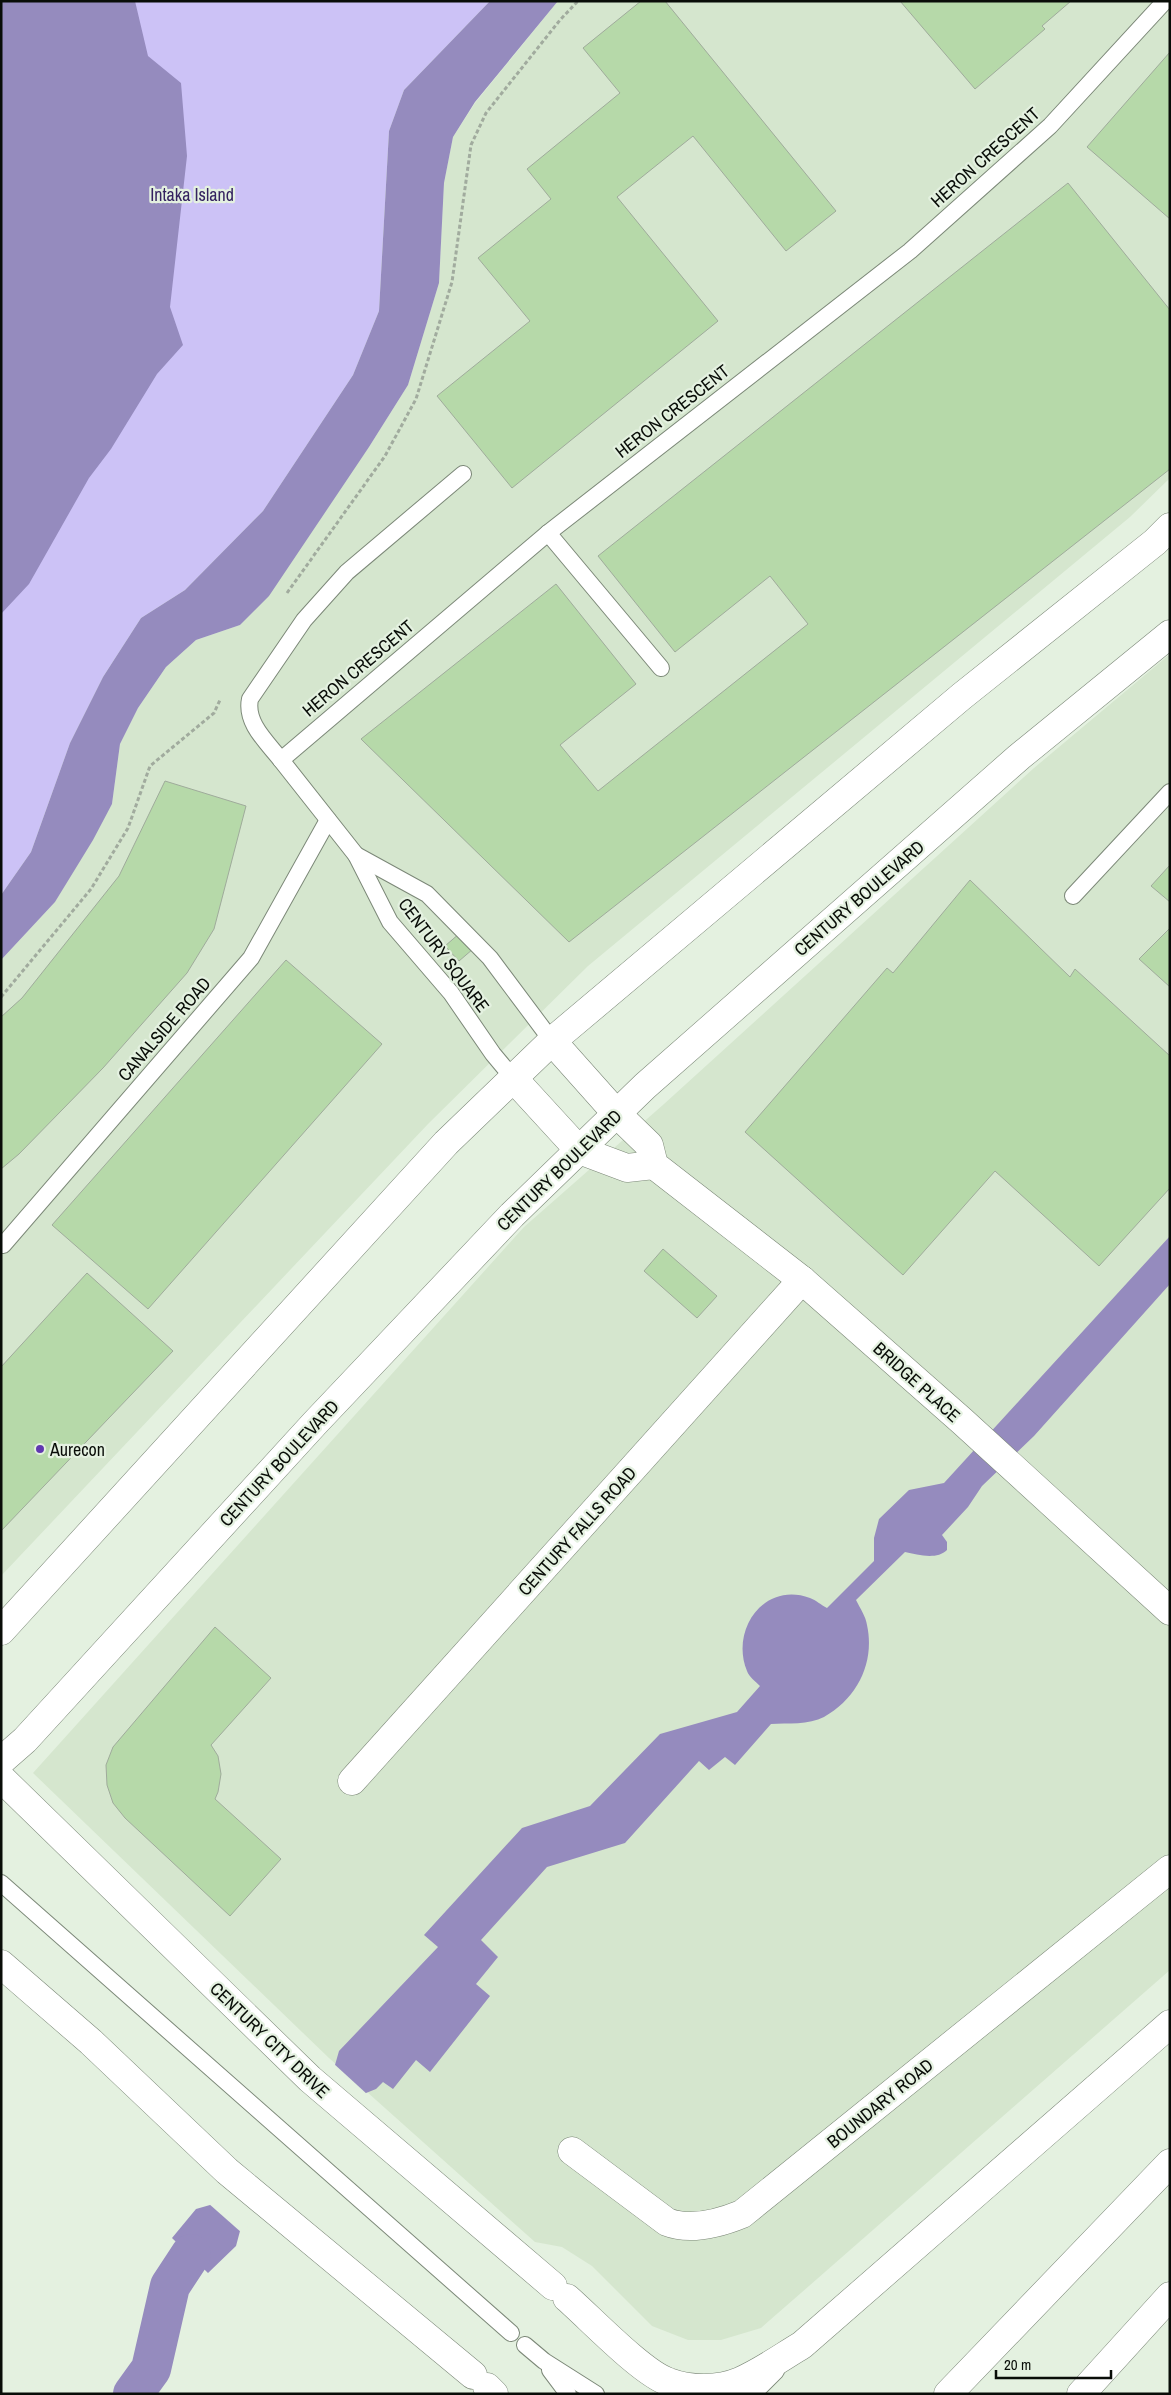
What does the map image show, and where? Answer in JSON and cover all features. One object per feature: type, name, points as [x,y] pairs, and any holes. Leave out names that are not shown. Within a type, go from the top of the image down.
[{"type":"main road","points":[[1,1631],[446,1144],[552,1041],[962,696],[1147,548],[1170,527]]},
{"type":"main road","name":"CENTURY BOULEVARD","points":[[1,1761],[24,1740],[315,1423],[506,1221],[578,1150],[645,1086],[1012,764],[1170,634]]},
{"type":"main road","points":[[513,1078],[578,1150],[627,1168],[654,1165],[649,1145],[617,1114],[552,1041]]},
{"type":"main road","name":"BRIDGE PLACE","points":[[654,1165],[802,1280],[1170,1611]]},
{"type":"main road","name":"CENTURY FALLS ROAD","points":[[352,1781],[802,1280]]},
{"type":"main road","name":"CENTURY CITY DRIVE","points":[[1,1778],[310,2079],[355,2120],[560,2292],[649,2371],[668,2382],[691,2387],[714,2387],[739,2382],[802,2345],[1170,2024]]},
{"type":"main road","name":"BOUNDARY ROAD","points":[[572,2151],[667,2222],[688,2227],[731,2219],[742,2214],[1170,1869]]},
{"type":"main road","points":[[1,1964],[91,2042],[227,2171],[485,2385]]},
{"type":"main road","points":[[948,2394],[1170,2163]]},
{"type":"main road","points":[[1081,2394],[1170,2296]]},
{"type":"lane","name":"HERON CRESCENT","points":[[281,760],[548,533],[910,251],[1050,126],[1165,1]]},
{"type":"lane","points":[[356,855],[250,719],[248,710],[250,699],[304,620],[341,578],[463,474]]},
{"type":"lane","points":[[548,533],[661,668]]},
{"type":"lane","points":[[1073,896],[1170,792]]},
{"type":"lane","name":"CANALSIDE ROAD","points":[[3,1245],[251,958],[328,820]]},
{"type":"lane","name":"CENTURY SQUARE","points":[[356,855],[427,894],[490,958],[552,1041]]},
{"type":"lane","name":"CENTURY SQUARE","points":[[356,855],[390,922],[451,993],[493,1054],[513,1078]]},
{"type":"lane","points":[[1,1883],[511,2333]]},
{"type":"lane","points":[[525,2345],[544,2361],[596,2394]]},
{"type":"lane","points":[[753,2394],[802,2345]]},
{"type":"lane","points":[[544,2361],[568,2394]]},
{"type":"path","points":[[284,597],[385,456],[416,399],[452,282],[464,183],[471,144],[478,129],[486,113],[560,20],[578,1]]},
{"type":"path","points":[[1,997],[91,889],[128,828],[150,766],[214,713],[221,698]]},
{"type":"shaded area","points":[[1,1],[135,1],[148,56],[181,83],[187,156],[170,307],[183,345],[157,374],[111,449],[89,478],[29,584],[1,614]]},
{"type":"shaded area","points":[[490,1],[558,1],[475,102],[453,137],[444,183],[439,283],[408,385],[369,447],[269,596],[240,625],[196,640],[166,667],[138,708],[120,744],[112,804],[93,840],[55,902],[1,960],[1,895],[31,852],[70,743],[103,677],[141,618],[185,590],[263,511],[353,375],[379,311],[389,131],[404,90]]},
{"type":"shaded area","points":[[558,1],[1170,1],[1170,478],[1130,517],[588,966],[428,1124],[1,1576],[1,960],[55,902],[112,804],[120,744],[138,708],[166,667],[196,640],[240,625],[369,447],[408,385],[439,283],[444,183],[453,137],[475,103]]},
{"type":"shaded area","points":[[1170,654],[1170,1970],[761,2328],[721,2340],[688,2340],[652,2326],[592,2266],[562,2247],[535,2242],[329,2058],[33,1773],[524,1227],[664,1104],[1034,768]]},
{"type":"shaded area","points":[[1170,1236],[1170,1284],[1034,1436],[982,1486],[968,1507],[942,1535],[947,1542],[947,1550],[933,1556],[905,1552],[856,1600],[866,1622],[869,1639],[868,1652],[861,1678],[846,1700],[836,1709],[818,1720],[771,1724],[735,1765],[725,1757],[709,1770],[699,1761],[625,1843],[547,1867],[481,1940],[498,1957],[476,1984],[490,1996],[430,2072],[416,2060],[393,2089],[383,2082],[376,2089],[366,2093],[240,2231],[236,2246],[208,2273],[172,2238],[196,2209],[210,2205],[335,2065],[339,2051],[438,1947],[424,1935],[522,1828],[590,1806],[660,1734],[737,1712],[760,1686],[748,1673],[743,1655],[743,1640],[747,1625],[755,1613],[765,1603],[778,1596],[793,1595],[812,1599],[827,1608],[874,1561],[874,1538],[879,1519],[909,1490],[944,1483]]},
{"type":"green space","name":"Intaka Island","points":[[1,1],[490,1],[404,90],[389,131],[379,311],[353,375],[263,511],[185,590],[141,618],[103,677],[70,743],[31,852],[1,895]]},
{"type":"pier","points":[[333,2063],[368,2095],[242,2233],[208,2203]]},
{"type":"building","points":[[641,1],[665,1],[836,211],[786,251],[693,136],[617,197],[718,321],[512,488],[437,396],[530,321],[478,258],[551,199],[527,169],[620,93],[583,48]]},
{"type":"building","points":[[900,1],[1071,1],[1042,26],[1045,29],[975,89]]},
{"type":"building","points":[[1170,52],[1170,219],[1087,147]]},
{"type":"building","points":[[1068,183],[1170,310],[1170,469],[569,942],[361,739],[556,584],[636,684],[560,745],[598,791],[808,624],[770,576],[675,652],[598,556]]},
{"type":"building","points":[[165,781],[246,806],[214,929],[187,973],[103,1068],[19,1154],[1,1169],[1,1017],[22,998],[119,876]]},
{"type":"building","points":[[1170,865],[1170,902],[1151,886]]},
{"type":"building","points":[[970,880],[1070,977],[1075,969],[1170,1056],[1170,1188],[1099,1266],[995,1171],[903,1275],[745,1132],[887,968],[893,973]]},
{"type":"building","points":[[1170,928],[1170,987],[1139,959]]},
{"type":"building","points":[[460,933],[473,949],[459,961],[445,946]]},
{"type":"building","points":[[286,960],[382,1044],[148,1309],[52,1225]]},
{"type":"building","points":[[663,1249],[717,1296],[697,1318],[644,1271]]},
{"type":"building","name":"Aurecon","points":[[87,1273],[173,1351],[1,1531],[1,1367]]},
{"type":"building","points":[[215,1627],[271,1678],[211,1745],[218,1756],[221,1774],[215,1799],[281,1859],[230,1916],[125,1818],[113,1803],[107,1785],[106,1765],[113,1747]]},
{"type":"waterway","points":[[133,2394],[151,2369],[170,2286],[191,2254]]},
{"type":"place","name":"Aurecon","points":[[40,1449]]}]
